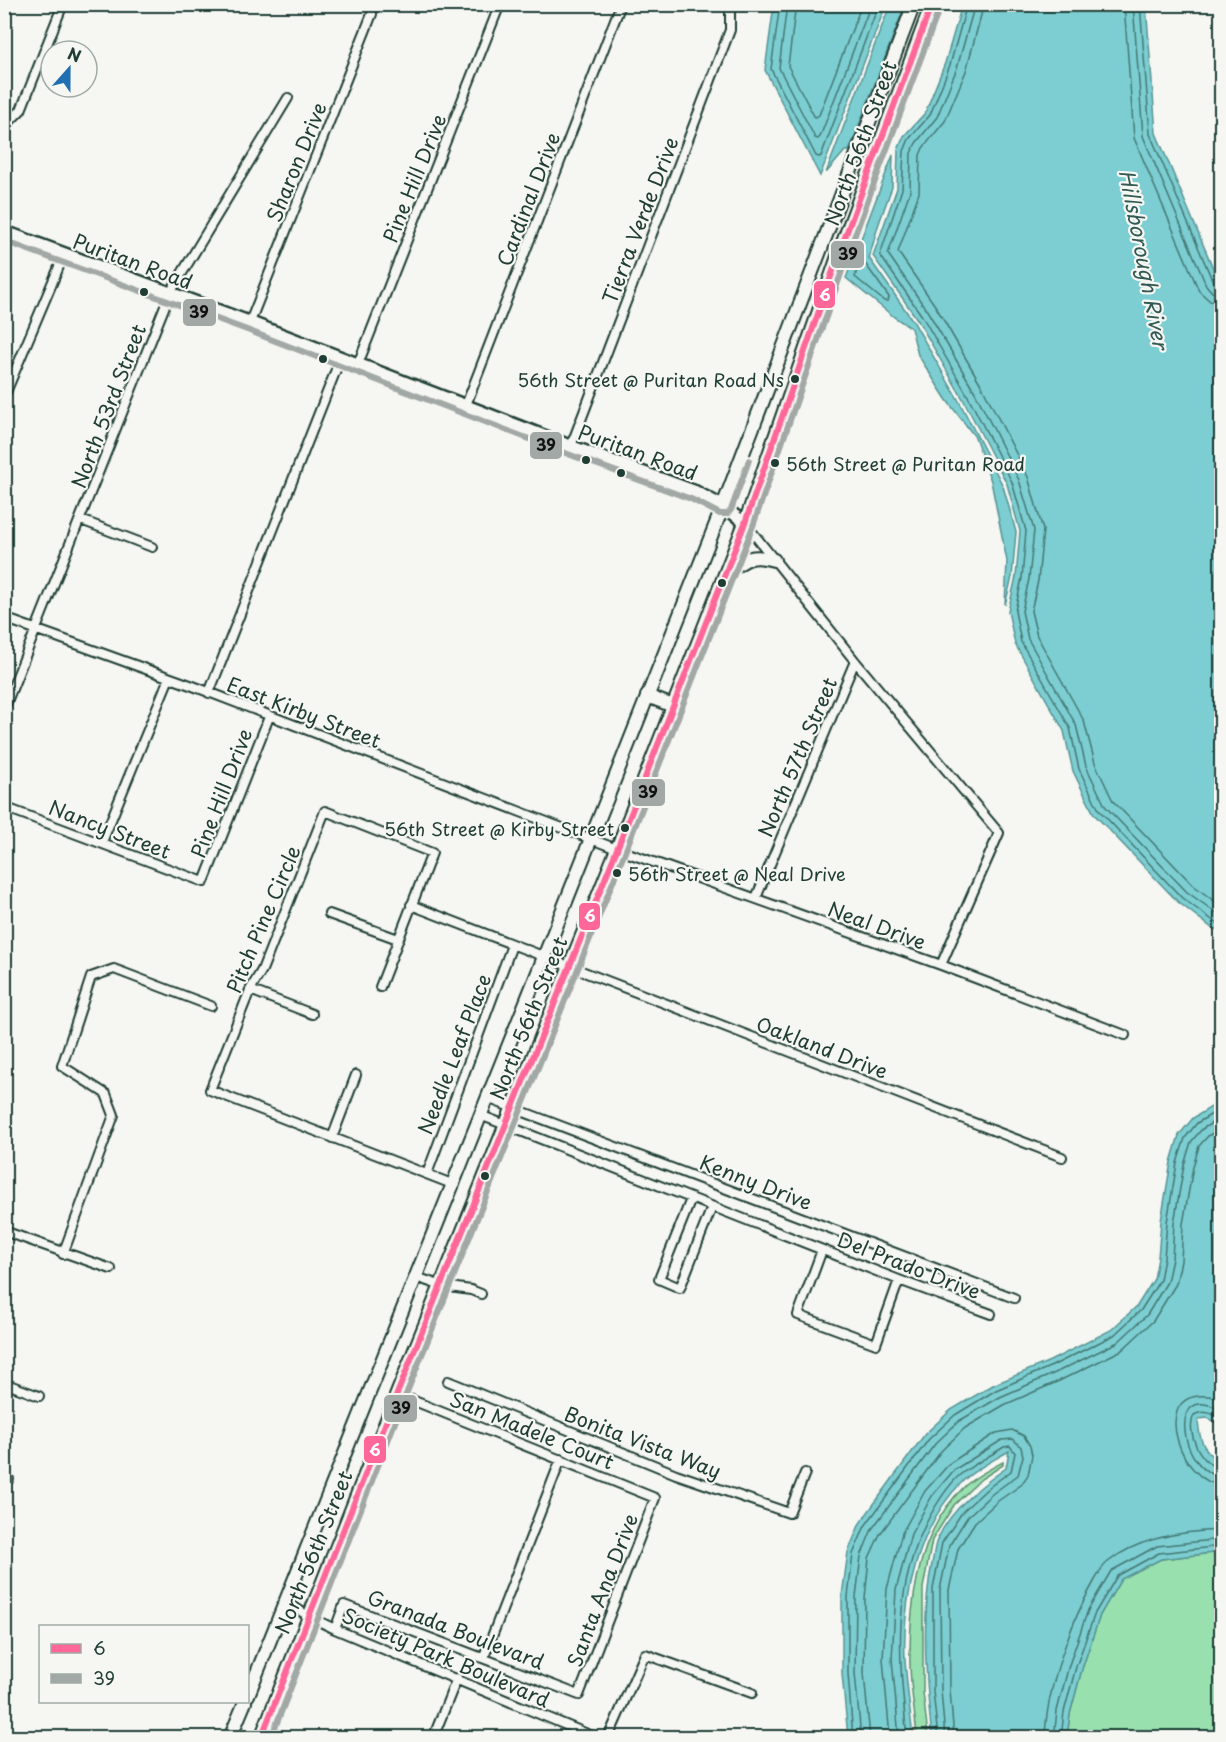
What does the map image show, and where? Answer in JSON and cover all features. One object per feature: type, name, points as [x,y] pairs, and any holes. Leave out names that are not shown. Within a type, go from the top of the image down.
[{"type":"main road","name":"North 56th Street","points":[[249,1692],[723,506],[914,4]]},
{"type":"main road","name":"North 56th Street","points":[[261,1737],[746,523],[828,288],[932,4]]},
{"type":"main road","points":[[809,281],[828,288]]},
{"type":"main road","points":[[726,574],[752,556],[774,560]]},
{"type":"main road","points":[[647,696],[673,706]]},
{"type":"main road","points":[[230,1737],[244,1703]]},
{"type":"street","points":[[4,122],[10,121],[21,110],[63,4]]},
{"type":"street","name":"Pine Hill Drive","points":[[358,363],[500,4]]},
{"type":"street","name":"Cardinal Drive","points":[[466,405],[621,4]]},
{"type":"street","name":"Tierra Verde Drive","points":[[571,446],[730,30],[730,4]]},
{"type":"street","name":"Sharon Drive","points":[[250,322],[372,15]]},
{"type":"street","name":"North 53rd Street","points":[[4,709],[170,293],[288,98]]},
{"type":"street","name":"Puritan Road","points":[[4,231],[695,491],[723,506],[746,523],[855,661],[999,833],[941,965]]},
{"type":"street","points":[[4,397],[64,255]]},
{"type":"street","points":[[209,693],[341,357]]},
{"type":"street","points":[[81,520],[152,547]]},
{"type":"street","name":"East Kirby Street","points":[[4,618],[209,693],[617,849]]},
{"type":"street","name":"North 57th Street","points":[[756,898],[855,661]]},
{"type":"street","points":[[102,842],[169,678]]},
{"type":"street","name":"Pine Hill Drive","points":[[204,882],[269,717]]},
{"type":"street","name":"Nancy Street","points":[[4,807],[204,882]]},
{"type":"street","name":"Pitch Pine Circle","points":[[411,905],[432,853],[325,811],[262,970],[250,990],[210,1090],[452,1184]]},
{"type":"street","name":"Neal Drive","points":[[617,849],[941,965],[1125,1035]]},
{"type":"street","points":[[380,987],[411,905],[544,957]]},
{"type":"street","points":[[329,914],[398,939]]},
{"type":"street","name":"Needle Leaf Place","points":[[427,1174],[512,945]]},
{"type":"street","name":"Oakland Drive","points":[[544,957],[1062,1157]]},
{"type":"street","points":[[63,1254],[114,1115],[106,1094],[62,1066],[91,977],[114,969],[211,1006]]},
{"type":"street","points":[[250,990],[312,1014]]},
{"type":"street","points":[[332,1138],[356,1075]]},
{"type":"street","name":"Kenny Drive","points":[[487,1098],[1014,1298]]},
{"type":"street","name":"Del Prado Drive","points":[[480,1115],[991,1314]]},
{"type":"street","points":[[691,1199],[659,1279],[680,1288],[712,1207]]},
{"type":"street","points":[[4,1231],[63,1254],[111,1269]]},
{"type":"street","points":[[822,1250],[798,1314],[876,1344],[899,1280]]},
{"type":"street","points":[[416,1277],[442,1286],[471,1290],[481,1294]]},
{"type":"street","name":"Bonita Vista Way","points":[[448,1381],[676,1474],[789,1512],[805,1473]]},
{"type":"street","points":[[4,1383],[39,1396]]},
{"type":"street","name":"San Madele Court","points":[[397,1394],[655,1497]]},
{"type":"street","points":[[484,1657],[561,1459]]},
{"type":"street","name":"Santa Ana Drive","points":[[579,1695],[655,1497]]},
{"type":"street","name":"Society Park Boulevard","points":[[285,1601],[308,1616],[335,1629],[597,1737]]},
{"type":"street","name":"Granada Boulevard","points":[[335,1629],[344,1605],[579,1695]]},
{"type":"street","points":[[608,1737],[645,1654],[752,1694]]},
{"type":"street","points":[[433,1737],[457,1678]]},
{"type":"green space","points":[[1003,1462],[1003,1465],[981,1479],[954,1505],[932,1540],[923,1588],[923,1692],[928,1737],[917,1737],[911,1686],[910,1633],[920,1564],[927,1543],[949,1503],[969,1482]]},
{"type":"green space","points":[[1221,1552],[1221,1737],[1067,1738],[1070,1714],[1082,1669],[1100,1615],[1121,1579],[1161,1559]]},
{"type":"water","points":[[774,5],[886,5],[820,176],[765,70]]},
{"type":"water","points":[[890,5],[905,5],[849,151],[845,151],[826,173]]},
{"type":"water","name":"Hillsborough River","points":[[962,5],[1146,5],[1156,133],[1221,287],[1221,931],[1212,928],[1178,902],[1094,814],[1073,771],[1064,731],[1015,644],[1008,611],[1016,577],[1020,531],[1007,484],[963,399],[917,319],[873,256],[897,188],[898,150],[904,136],[925,113],[945,63]]},
{"type":"water","points":[[893,155],[892,187],[869,258],[913,321],[959,401],[1003,486],[1016,532],[1012,577],[1005,605],[1007,561],[991,481],[975,437],[946,399],[918,355],[911,328],[846,278]]},
{"type":"water","points":[[1221,1101],[1221,1426],[1208,1418],[1198,1419],[1204,1445],[1210,1455],[1221,1465],[1221,1552],[1161,1559],[1121,1579],[1100,1615],[1082,1669],[1070,1714],[1067,1737],[932,1737],[926,1672],[926,1628],[929,1584],[935,1546],[943,1529],[958,1509],[976,1491],[1006,1468],[1009,1451],[968,1477],[947,1499],[924,1541],[916,1564],[906,1612],[905,1636],[905,1660],[913,1737],[848,1737],[842,1674],[842,1596],[848,1552],[860,1523],[925,1434],[951,1410],[993,1385],[1050,1361],[1111,1330],[1137,1306],[1154,1279],[1171,1162],[1179,1135],[1193,1118]]},
{"type":"transit line","name":"6","points":[[261,1738],[745,523],[842,245],[932,4]]},
{"type":"transit line","name":"39","points":[[271,1738],[753,526],[850,248],[940,7]]},
{"type":"transit line","name":"39","points":[[4,241],[247,330],[691,499],[720,514],[727,514],[731,510],[749,460]]},
{"type":"place","name":"56th Street @ Puritan Road Ns","points":[[795,379]]},
{"type":"place","name":"56th Street @ Puritan Road","points":[[775,463]]},
{"type":"place","name":"56th Street @ Kirby Street","points":[[625,828]]},
{"type":"place","name":"56th Street @ Neal Drive","points":[[617,873]]}]
